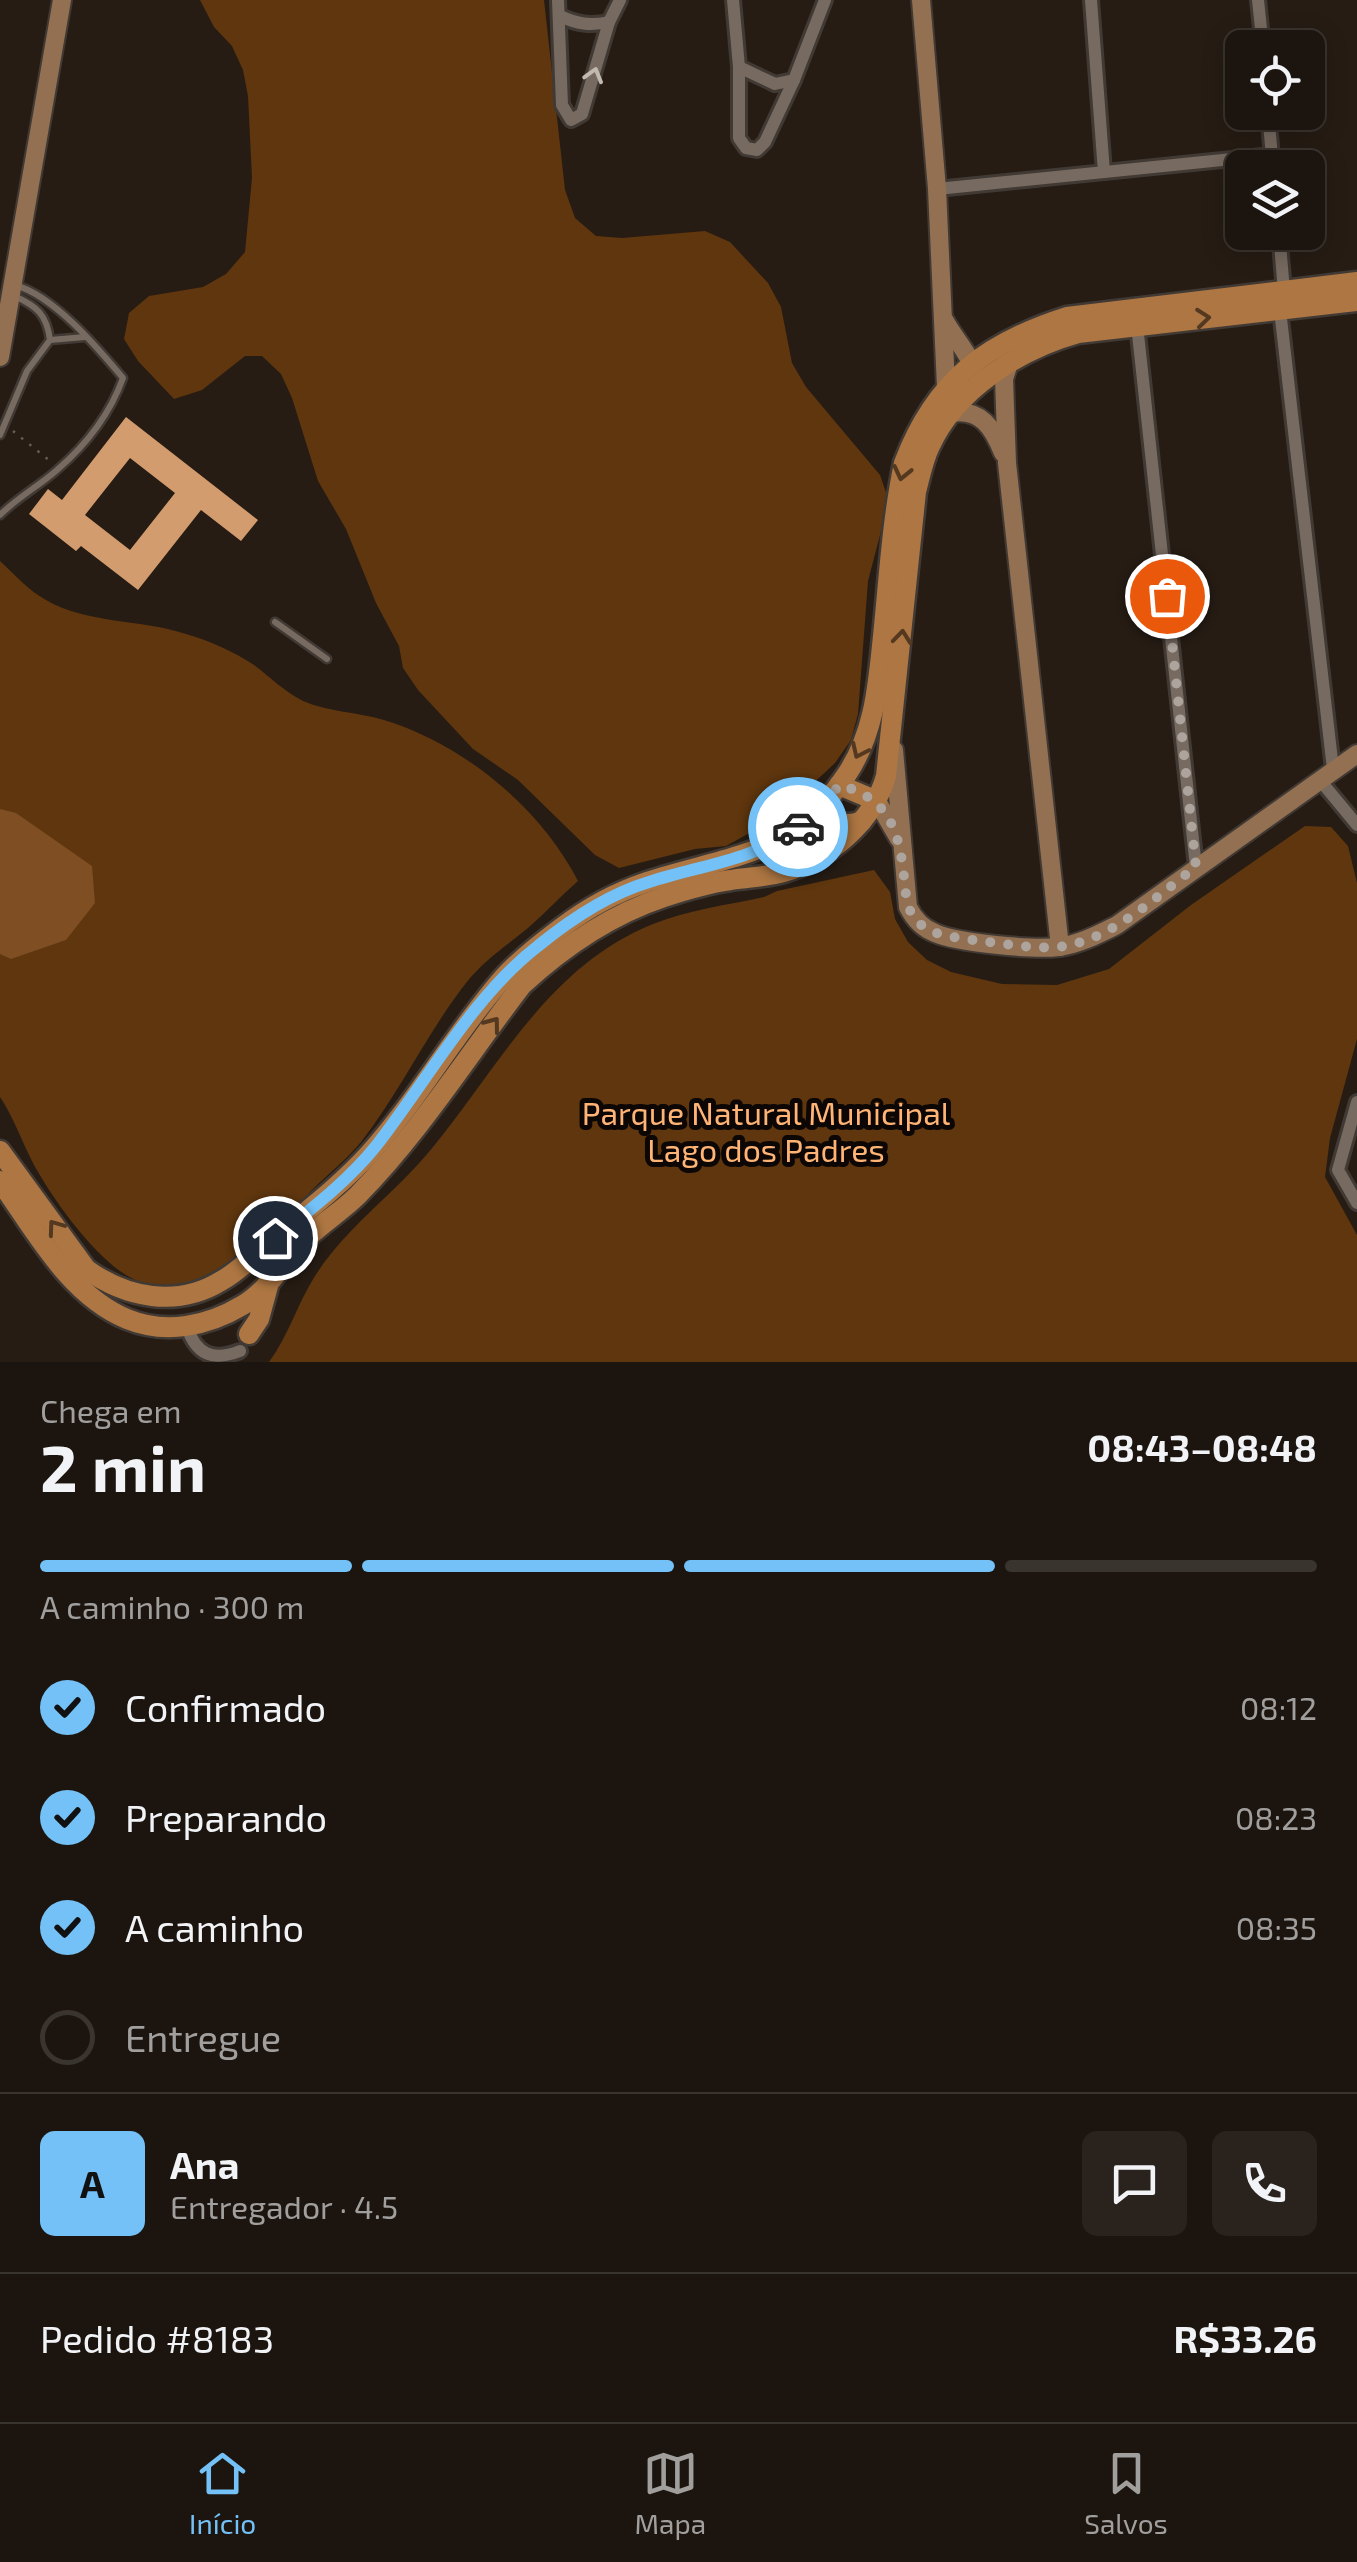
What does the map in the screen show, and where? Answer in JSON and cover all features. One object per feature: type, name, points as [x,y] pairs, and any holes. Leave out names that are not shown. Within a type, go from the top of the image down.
[{"type":"main road","points":[[0,1181],[89,1297],[128,1319],[161,1327],[187,1326],[217,1318],[245,1304],[396,1153],[522,986],[547,962],[615,918],[663,897],[728,880],[781,873],[805,864],[873,814],[886,776],[892,734],[916,492],[930,446],[976,388],[1042,344],[1078,332],[1282,300],[1357,282]]},
{"type":"main road","points":[[0,1152],[86,1269],[100,1279],[138,1295],[166,1297],[194,1293],[220,1282],[336,1186],[372,1150],[504,976],[534,948],[619,894],[759,851],[822,808],[859,754],[870,726],[904,462],[914,436],[946,387],[973,363],[1022,332],[1068,318],[1282,300],[1357,301]]},
{"type":"main road","points":[[839,785],[873,814]]},
{"type":"main road","points":[[822,808],[833,821],[850,826],[873,814]]},
{"type":"main road","points":[[220,1282],[236,1292],[245,1304]]},
{"type":"main road","points":[[240,1349],[259,1319],[270,1282]]},
{"type":"main road","points":[[187,1326],[194,1293]]},
{"type":"street","points":[[0,358],[62,0]]},
{"type":"street","points":[[558,0],[562,105],[571,120],[582,114],[608,22],[620,0]]},
{"type":"street","points":[[733,0],[739,67],[739,138],[746,148],[757,150],[766,142],[826,0]]},
{"type":"street","points":[[921,0],[937,189],[946,387]]},
{"type":"street","points":[[1091,0],[1104,172]]},
{"type":"street","points":[[1258,0],[1261,30]]},
{"type":"street","points":[[560,16],[594,26],[608,22]]},
{"type":"street","points":[[739,67],[775,84],[794,80]]},
{"type":"street","points":[[937,189],[1225,164]]},
{"type":"street","points":[[1280,250],[1326,774],[1357,825]]},
{"type":"street","points":[[945,320],[973,363],[976,388]]},
{"type":"street","points":[[1137,325],[1196,867]]},
{"type":"street","points":[[1009,363],[1004,379],[1007,463],[1060,946]]},
{"type":"street","points":[[952,414],[964,411],[987,422],[1007,463]]},
{"type":"street","points":[[892,734],[908,907],[924,928],[939,935],[1028,947],[1060,946],[1091,938],[1117,925],[1357,754]]},
{"type":"street","points":[[873,814],[901,844]]},
{"type":"street","points":[[1357,1102],[1338,1170],[1357,1203]]},
{"type":"street","points":[[187,1326],[200,1357],[223,1358],[240,1349],[245,1304]]},
{"type":"lane","points":[[0,515],[18,497],[59,469],[108,414],[123,378],[86,337],[34,290],[14,290]]},
{"type":"lane","points":[[14,290],[44,317],[50,340]]},
{"type":"lane","points":[[0,434],[27,371],[50,340],[86,337]]},
{"type":"lane","points":[[275,622],[327,659]]},
{"type":"path","points":[[5,425],[59,469]]},
{"type":"green space","points":[[200,0],[544,0],[565,190],[575,218],[596,236],[622,238],[705,231],[730,242],[768,283],[781,307],[792,363],[806,387],[880,475],[889,501],[868,581],[858,714],[851,740],[835,763],[775,819],[726,846],[695,849],[619,868],[595,855],[518,780],[473,749],[418,690],[403,668],[399,646],[376,603],[346,529],[318,481],[281,374],[262,356],[245,356],[202,390],[174,399],[138,361],[124,339],[129,313],[149,296],[203,287],[226,274],[245,252],[252,178],[248,96],[243,70],[232,46],[214,27]]},
{"type":"green space","points":[[0,561],[33,592],[62,608],[169,629],[204,640],[246,660],[303,701],[384,720],[442,745],[470,762],[521,804],[543,828],[578,881],[466,983],[356,1148],[249,1249],[199,1279],[172,1286],[146,1284],[120,1271],[84,1236],[34,1165],[0,1097]]},
{"type":"green space","name":"Parque Natural Municipal Lago dos Padres","points":[[1305,826],[1331,827],[1348,846],[1357,883],[1357,1039],[1330,1138],[1325,1177],[1357,1235],[1357,1362],[269,1362],[327,1258],[433,1147],[555,991],[616,942],[680,915],[874,870],[890,892],[895,919],[908,942],[927,960],[951,972],[1002,984],[1057,985],[1109,969],[1191,905]]},
{"type":"shaded area","points":[[0,809],[16,813],[92,866],[95,903],[66,940],[11,959],[0,954]]},
{"type":"building","points":[[126,417],[258,520],[241,541],[201,510],[138,590],[81,546],[76,551],[29,514],[48,489],[62,500]],"holes":[[[130,458],[175,493],[130,550],[85,515]]]},
{"type":"way so far","points":[[798,827],[822,808],[839,785],[877,801],[901,844],[908,907],[914,919],[939,935],[1028,947],[1060,946],[1091,938],[1117,925],[1196,867],[1167,596]]},
{"type":"route","points":[[275,1238],[372,1150],[504,976],[534,948],[619,894],[759,851],[798,827]]}]
